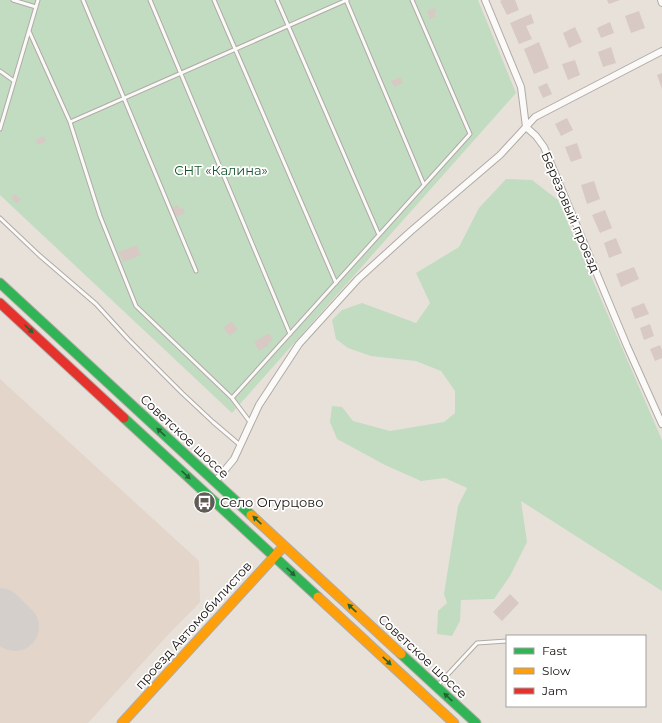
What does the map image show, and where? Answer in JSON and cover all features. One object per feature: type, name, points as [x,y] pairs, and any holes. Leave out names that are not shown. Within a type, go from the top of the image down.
[{"type":"main road","name":"Советское шоссе","points":[[0,283],[476,723]]},
{"type":"main road","points":[[0,303],[454,723]]},
{"type":"main road","name":"проезд Автомобилистов","points":[[122,723],[284,546]]},
{"type":"street","points":[[485,0],[522,87],[526,127]]},
{"type":"street","points":[[215,482],[234,459],[259,405],[299,344],[358,279],[411,231],[500,156],[535,117],[662,52]]},
{"type":"street","name":"Берёзовый проезд","points":[[526,127],[536,136],[544,147],[627,346],[662,424]]},
{"type":"lane","points":[[13,0],[36,7]]},
{"type":"lane","points":[[0,129],[38,0]]},
{"type":"lane","points":[[83,0],[196,271]]},
{"type":"lane","points":[[150,0],[290,334]]},
{"type":"lane","points":[[214,0],[336,284]]},
{"type":"lane","points":[[277,0],[379,235]]},
{"type":"lane","points":[[70,122],[180,72],[235,50],[346,0],[424,185]]},
{"type":"lane","points":[[232,398],[470,134],[412,0]]},
{"type":"lane","points":[[29,31],[70,122],[100,216],[136,306],[232,398],[251,423]]},
{"type":"lane","points":[[0,71],[14,81]]},
{"type":"lane","points":[[0,218],[39,255],[96,304],[128,339],[182,393],[241,446]]},
{"type":"lane","points":[[437,687],[477,643],[506,641]]},
{"type":"shaded area","points":[[0,379],[199,561],[200,602],[88,723],[0,723]]},
{"type":"green space","name":"СНТ «Калина»","points":[[0,0],[478,0],[516,93],[232,413],[0,195]]},
{"type":"green space","points":[[506,179],[532,180],[558,200],[662,440],[662,591],[521,501],[527,542],[510,576],[494,599],[461,600],[460,621],[452,636],[437,634],[438,611],[447,603],[444,594],[458,506],[467,488],[445,478],[421,481],[385,465],[337,439],[330,422],[332,406],[342,407],[353,421],[390,431],[444,422],[455,413],[455,391],[441,371],[416,361],[371,356],[348,348],[336,339],[332,320],[342,310],[362,303],[416,323],[430,303],[416,273],[459,247],[479,208]]},
{"type":"building","points":[[515,0],[519,10],[507,15],[500,1]]},
{"type":"building","points":[[607,0],[620,0],[609,4]]},
{"type":"building","points":[[435,8],[437,12],[434,13],[436,17],[430,19],[427,11]]},
{"type":"building","points":[[639,11],[645,28],[631,33],[625,16]]},
{"type":"building","points":[[531,14],[534,23],[526,26],[532,39],[519,44],[510,23]]},
{"type":"building","points":[[610,22],[614,33],[601,38],[597,28]]},
{"type":"building","points":[[575,27],[582,42],[569,48],[563,33]]},
{"type":"building","points":[[539,42],[549,68],[534,74],[524,49]]},
{"type":"building","points":[[611,47],[616,63],[603,67],[598,52]]},
{"type":"building","points":[[575,60],[580,75],[568,80],[562,64]]},
{"type":"building","points":[[662,73],[662,89],[657,75]]},
{"type":"building","points":[[400,77],[403,83],[394,87],[391,81]]},
{"type":"building","points":[[547,83],[552,94],[543,98],[538,87]]},
{"type":"building","points":[[567,118],[573,130],[561,136],[555,124]]},
{"type":"building","points":[[44,136],[46,141],[38,145],[35,140]]},
{"type":"building","points":[[577,143],[582,158],[571,162],[565,147]]},
{"type":"building","points":[[594,181],[600,199],[587,204],[581,185]]},
{"type":"building","points":[[15,194],[21,199],[17,204],[11,198]]},
{"type":"building","points":[[178,205],[180,209],[183,208],[185,213],[175,217],[171,208]]},
{"type":"building","points":[[605,210],[612,228],[600,233],[592,215]]},
{"type":"building","points":[[616,238],[622,253],[609,258],[604,243]]},
{"type":"building","points":[[136,245],[141,255],[123,262],[119,252]]},
{"type":"building","points":[[634,267],[639,279],[621,287],[616,274]]},
{"type":"building","points":[[644,303],[649,314],[635,319],[631,308]]},
{"type":"building","points":[[231,321],[238,329],[230,336],[223,328]]},
{"type":"building","points":[[650,324],[654,336],[644,340],[640,328]]},
{"type":"building","points":[[269,333],[273,340],[268,343],[269,345],[259,351],[254,342]]},
{"type":"building","points":[[660,345],[662,350],[662,358],[655,361],[650,349]]},
{"type":"building","points":[[510,594],[519,603],[502,621],[493,612]]},
{"type":"runway","points":[[0,612],[15,627]]},
{"type":"traffic: fast","points":[[0,283],[251,515]]},
{"type":"traffic: fast","points":[[124,418],[318,597]]},
{"type":"traffic: fast","points":[[401,654],[476,723]]},
{"type":"traffic: slow","points":[[251,515],[401,654]]},
{"type":"traffic: slow","points":[[122,723],[284,546]]},
{"type":"traffic: slow","points":[[318,597],[454,723]]},
{"type":"traffic: jam","points":[[0,303],[124,418]]},
{"type":"place","name":"Село Огурцово","points":[[205,502]]}]
